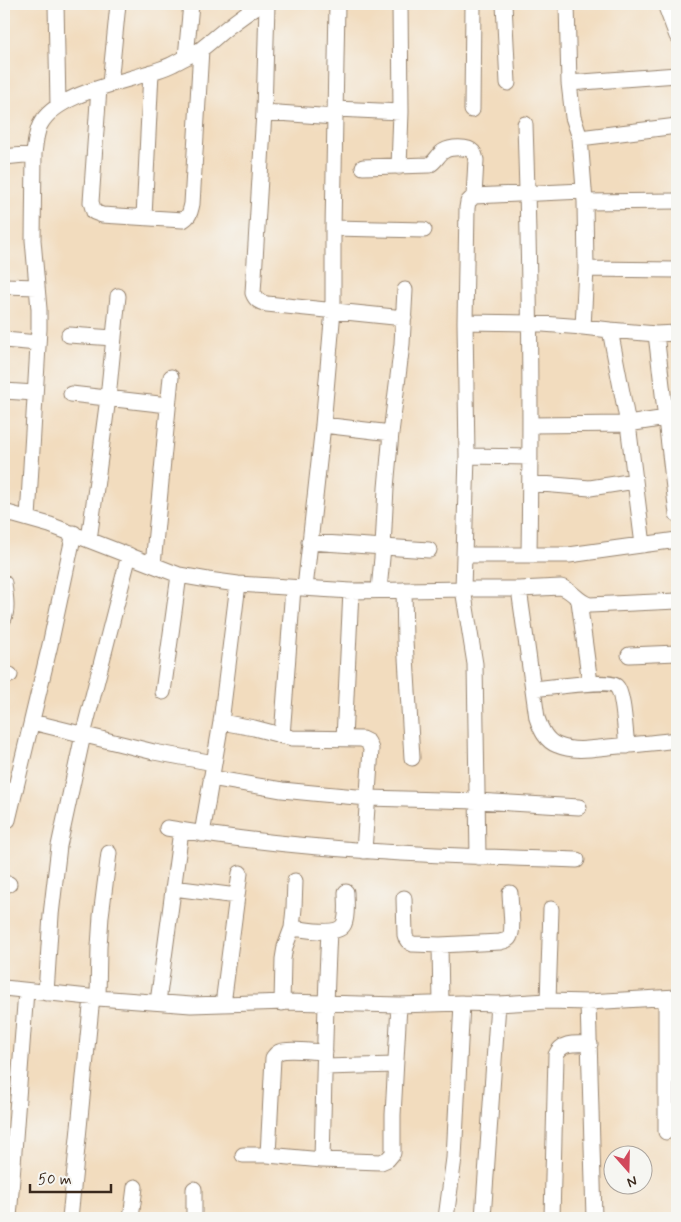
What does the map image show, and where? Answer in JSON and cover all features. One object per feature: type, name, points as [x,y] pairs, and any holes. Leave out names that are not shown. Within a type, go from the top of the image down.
[{"type":"street","points":[[56,4],[58,105]]},
{"type":"street","points":[[118,4],[105,86],[91,202],[94,212],[102,215],[183,220],[188,217],[192,204],[201,49]]},
{"type":"street","points":[[186,57],[191,4]]},
{"type":"street","points":[[28,518],[39,309],[33,240],[34,154],[40,125],[58,105],[105,86],[169,66],[201,49],[260,4]]},
{"type":"street","points":[[267,4],[264,112],[253,288],[255,298],[259,302],[267,304],[404,318]]},
{"type":"street","points":[[282,736],[299,588],[310,542],[323,425],[332,310],[337,4]]},
{"type":"street","points":[[399,166],[400,4]]},
{"type":"street","points":[[472,4],[472,110]]},
{"type":"street","points":[[504,4],[508,83]]},
{"type":"street","points":[[571,4],[569,83],[573,117],[580,138],[584,197],[586,270],[583,327]]},
{"type":"street","points":[[665,4],[677,36]]},
{"type":"street","points":[[144,217],[151,72]]},
{"type":"street","points":[[569,83],[677,75]]},
{"type":"street","points":[[264,112],[400,112]]},
{"type":"street","points":[[526,124],[530,425],[528,555]]},
{"type":"street","points":[[580,138],[677,126]]},
{"type":"street","points":[[363,167],[429,166],[442,152],[447,150],[466,149],[475,154],[474,196],[468,202],[467,208],[465,322],[467,456],[463,589],[475,664],[478,857]]},
{"type":"street","points":[[4,157],[34,154]]},
{"type":"street","points":[[474,196],[528,194],[677,200]]},
{"type":"street","points":[[333,228],[424,230]]},
{"type":"street","points":[[586,270],[677,270]]},
{"type":"street","points":[[4,286],[37,288]]},
{"type":"street","points":[[379,590],[386,488],[402,344],[405,290]]},
{"type":"street","points":[[89,540],[108,398],[118,296]]},
{"type":"street","points":[[465,322],[583,327],[656,334],[677,333]]},
{"type":"street","points":[[610,330],[628,424],[643,545]]},
{"type":"street","points":[[656,334],[677,514]]},
{"type":"street","points":[[69,336],[114,338]]},
{"type":"street","points":[[4,340],[38,344]]},
{"type":"street","points":[[153,565],[171,377]]},
{"type":"street","points":[[4,391],[35,393]]},
{"type":"street","points":[[71,394],[168,405]]},
{"type":"street","points":[[530,425],[628,424],[666,418]]},
{"type":"street","points":[[323,425],[391,433]]},
{"type":"street","points":[[467,456],[530,457]]},
{"type":"street","points":[[530,483],[590,488],[635,481]]},
{"type":"street","points":[[4,512],[74,533],[179,575],[238,584],[351,591],[561,587],[571,592],[579,601],[590,605],[601,606],[677,601]]},
{"type":"street","points":[[8,820],[50,645],[74,533]]},
{"type":"street","points":[[465,556],[570,555],[677,540]]},
{"type":"street","points":[[310,542],[429,550]]},
{"type":"street","points":[[46,993],[51,906],[58,846],[83,735],[129,555]]},
{"type":"street","points":[[163,692],[179,575]]},
{"type":"street","points":[[4,583],[6,608],[4,618]]},
{"type":"street","points":[[202,834],[221,722],[238,584]]},
{"type":"street","points":[[518,589],[538,718],[546,738],[556,745],[568,749],[626,746],[677,740]]},
{"type":"street","points":[[404,590],[412,758]]},
{"type":"street","points":[[344,739],[351,591]]},
{"type":"street","points":[[579,601],[590,683]]},
{"type":"street","points":[[628,655],[677,653]]},
{"type":"street","points":[[533,689],[590,683],[614,684],[617,686],[621,697],[626,746]]},
{"type":"street","points":[[32,722],[154,752],[282,790],[368,798],[477,801],[579,807]]},
{"type":"street","points":[[221,722],[254,728],[282,736],[366,740],[370,746],[364,851]]},
{"type":"street","points":[[158,1002],[174,888],[174,830],[296,846],[478,857],[576,860]]},
{"type":"street","points":[[70,1218],[109,853]]},
{"type":"street","points":[[223,1004],[240,873]]},
{"type":"street","points":[[282,1003],[283,959],[292,928],[295,881]]},
{"type":"street","points":[[174,888],[237,896]]},
{"type":"street","points":[[292,928],[329,932],[337,930],[345,922],[346,892]]},
{"type":"street","points":[[404,898],[405,935],[409,943],[440,945],[506,941],[510,937],[512,929],[510,893]]},
{"type":"street","points":[[548,1001],[551,909]]},
{"type":"street","points":[[322,1160],[325,1003],[329,932]]},
{"type":"street","points":[[440,945],[441,1004]]},
{"type":"street","points":[[4,988],[191,1005],[282,1003],[498,1004],[672,998],[666,1132]]},
{"type":"street","points":[[9,1218],[26,991]]},
{"type":"street","points":[[588,1002],[594,1218]]},
{"type":"street","points":[[446,1218],[454,1158],[462,1003]]},
{"type":"street","points":[[483,1218],[498,1004]]},
{"type":"street","points":[[243,1155],[381,1162],[388,1159],[393,1153],[394,1145],[393,1115],[399,1005]]},
{"type":"street","points":[[552,1218],[556,1055],[558,1049],[569,1044],[590,1044]]},
{"type":"street","points":[[268,1155],[273,1058],[276,1054],[287,1051],[325,1060],[395,1065]]},
{"type":"street","points":[[131,1218],[135,1187]]},
{"type":"street","points":[[194,1189],[194,1218]]}]
